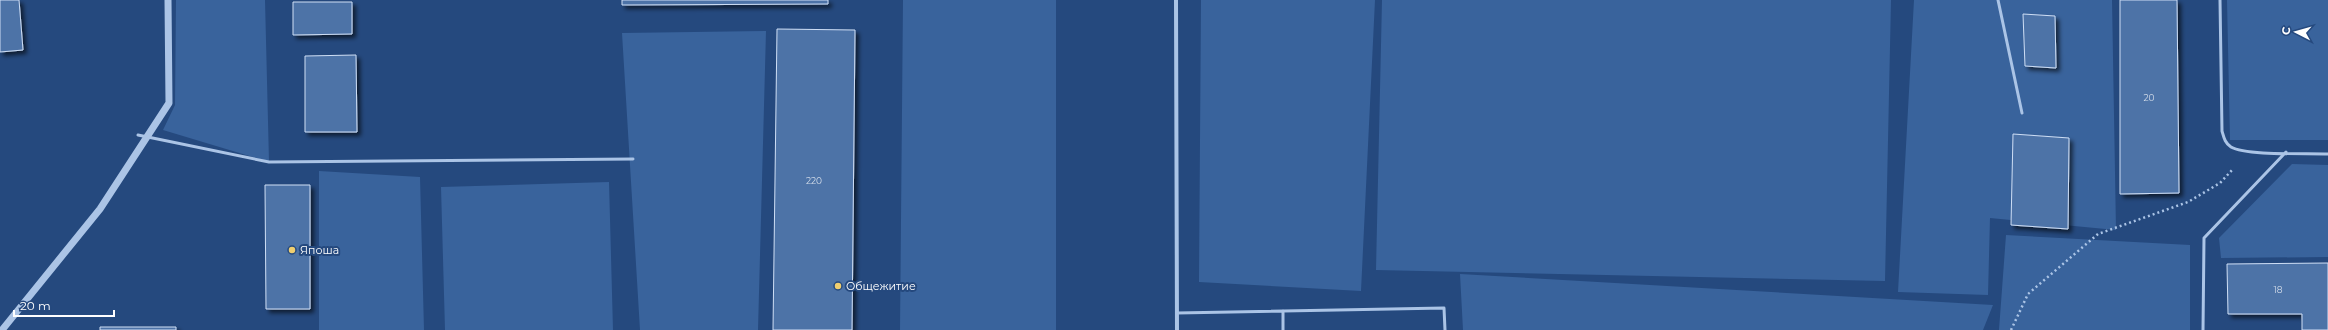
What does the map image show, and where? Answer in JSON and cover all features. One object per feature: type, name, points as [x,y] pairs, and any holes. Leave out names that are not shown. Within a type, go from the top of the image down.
[{"type":"street","points":[[2,330],[100,209],[169,103],[168,0]]},
{"type":"street","points":[[1176,0],[1177,330]]},
{"type":"lane","points":[[1998,0],[2022,113]]},
{"type":"lane","points":[[2220,0],[2222,131],[2225,142],[2232,148],[2248,151],[2328,154]]},
{"type":"lane","points":[[138,135],[269,162],[633,159]]},
{"type":"lane","points":[[2203,330],[2204,238],[2286,152]]},
{"type":"lane","points":[[1177,312],[1444,308],[1445,330]]},
{"type":"lane","points":[[1283,311],[1283,330]]},
{"type":"path","points":[[2011,330],[2028,294],[2098,234],[2188,202],[2220,183],[2248,151]]},
{"type":"shaded area","points":[[176,0],[265,0],[269,162],[163,130],[175,105]]},
{"type":"shaded area","points":[[903,0],[1056,0],[1056,330],[900,330]]},
{"type":"shaded area","points":[[1201,0],[1375,0],[1361,291],[1199,282]]},
{"type":"shaded area","points":[[1382,0],[1891,0],[1885,281],[1376,270]]},
{"type":"shaded area","points":[[1914,0],[2112,0],[2116,230],[1990,218],[1988,295],[1898,292]]},
{"type":"shaded area","points":[[2227,0],[2328,0],[2328,140],[2230,140]]},
{"type":"shaded area","points":[[766,31],[758,330],[640,330],[622,33]]},
{"type":"shaded area","points":[[2292,164],[2328,165],[2328,257],[2221,258],[2219,238]]},
{"type":"shaded area","points":[[319,171],[420,177],[424,330],[319,330]]},
{"type":"shaded area","points":[[609,182],[613,330],[445,330],[441,187]]},
{"type":"shaded area","points":[[2006,235],[2190,245],[2190,330],[1999,330]]},
{"type":"shaded area","points":[[1460,274],[1993,305],[1983,330],[1463,330]]},
{"type":"building","points":[[0,0],[19,0],[23,50],[0,52]]},
{"type":"building","points":[[622,0],[828,0],[828,4],[622,5]]},
{"type":"building","points":[[2120,0],[2177,0],[2179,193],[2120,194]]},
{"type":"building","points":[[293,2],[352,2],[352,34],[293,35]]},
{"type":"building","points":[[2023,14],[2055,16],[2056,68],[2025,66]]},
{"type":"building","points":[[777,29],[855,30],[852,330],[773,330]]},
{"type":"building","points":[[356,55],[357,132],[305,132],[305,56]]},
{"type":"building","points":[[2013,134],[2069,138],[2068,229],[2011,225]]},
{"type":"building","points":[[265,185],[310,185],[310,309],[266,309]]},
{"type":"building","points":[[2328,263],[2328,330],[2302,330],[2302,314],[2228,314],[2227,264]]},
{"type":"building","points":[[100,327],[176,327],[176,330],[100,330]]},
{"type":"place","name":"Япоша","points":[[292,250]]},
{"type":"place","name":"Общежитие","points":[[838,286]]}]
